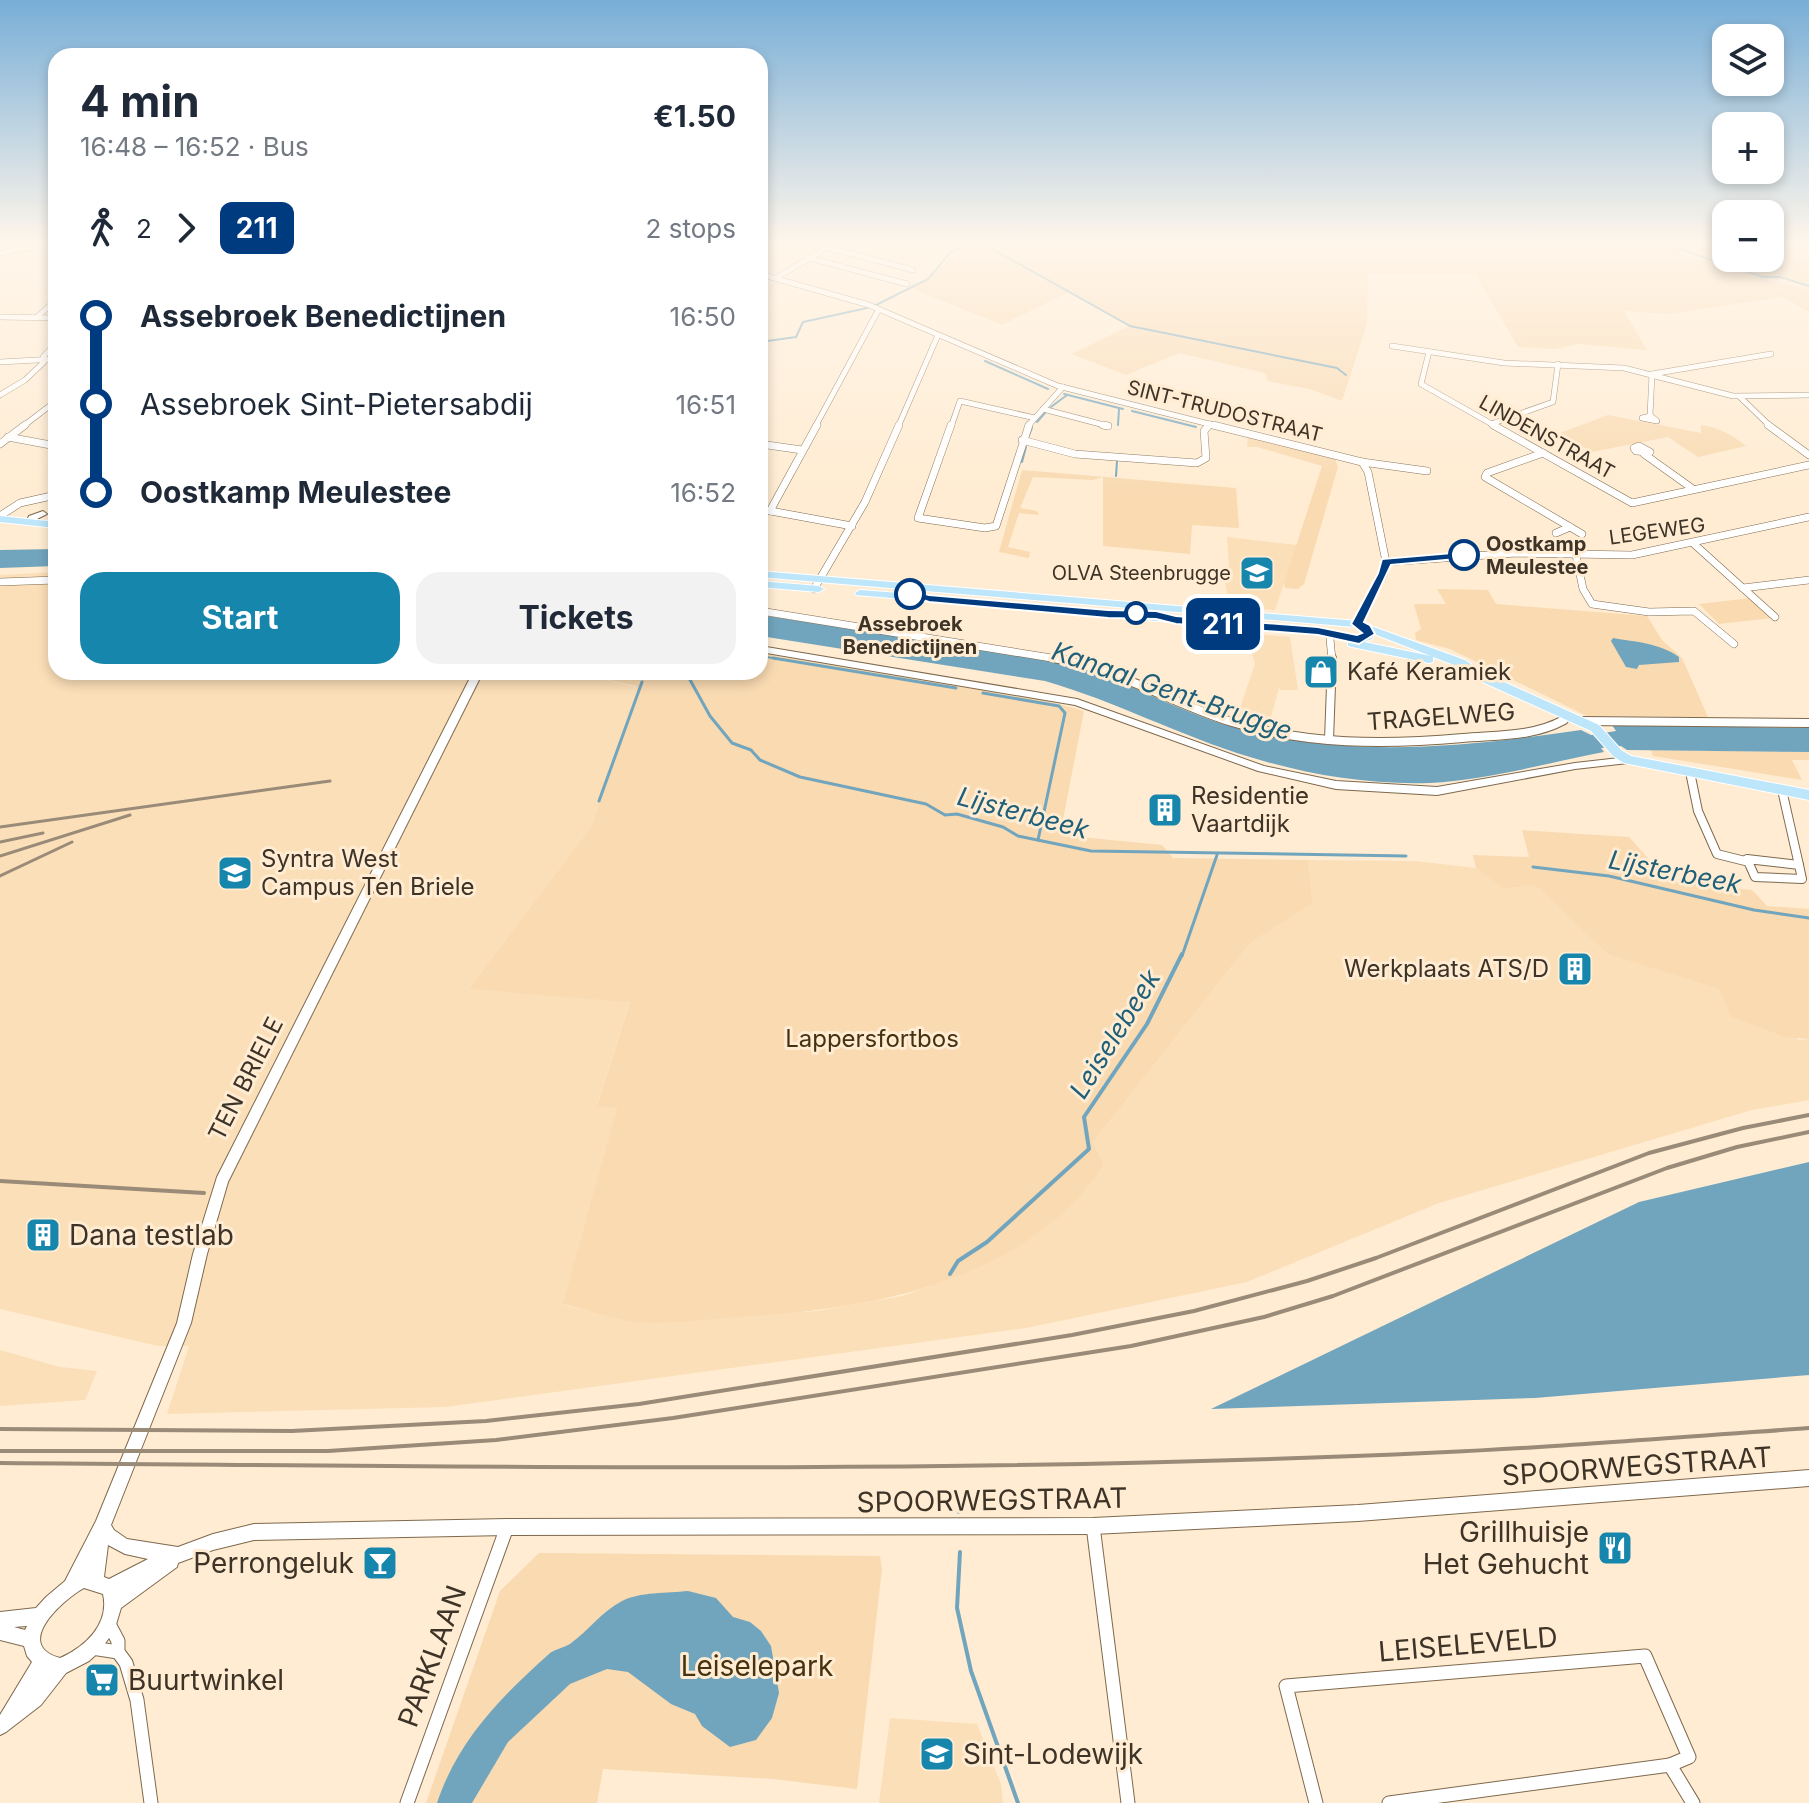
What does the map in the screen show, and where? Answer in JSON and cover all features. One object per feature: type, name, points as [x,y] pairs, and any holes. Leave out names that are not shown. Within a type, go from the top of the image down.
[{"type":"main road","points":[[2,514],[48,514]]},
{"type":"main road","points":[[2,514],[48,523]]},
{"type":"main road","points":[[34,522],[32,518],[43,514]]},
{"type":"main road","points":[[768,577],[1356,630],[1479,675],[1581,721],[1600,733],[1628,760],[1809,795]]},
{"type":"main road","points":[[768,584],[813,583],[865,593],[929,599],[1291,629],[1356,630]]},
{"type":"main road","points":[[1291,629],[1422,657],[1479,675]]},
{"type":"street","points":[[852,526],[770,511],[870,326]]},
{"type":"street","name":"SINT-TRUDOSTRAAT","points":[[918,326],[1063,387],[1362,462],[1427,471]]},
{"type":"street","points":[[813,583],[852,526],[938,335]]},
{"type":"street","points":[[1392,346],[1504,363],[1604,365],[1740,397],[1794,393],[1809,395]]},
{"type":"street","name":"LINDENSTRAAT","points":[[1429,352],[1421,384],[1632,503],[1809,465]]},
{"type":"street","points":[[0,395],[25,380],[48,354]]},
{"type":"street","points":[[1652,374],[1771,354]]},
{"type":"street","points":[[0,362],[48,359]]},
{"type":"street","points":[[1491,424],[1553,402],[1558,364]]},
{"type":"street","points":[[1650,415],[1652,374]]},
{"type":"street","points":[[1035,418],[960,401],[918,518],[992,528],[999,517],[1027,427],[1063,387]]},
{"type":"street","points":[[1740,397],[1781,436],[1809,455]]},
{"type":"street","points":[[0,444],[48,407]]},
{"type":"street","points":[[1043,409],[1108,426]]},
{"type":"street","points":[[41,412],[48,412]]},
{"type":"street","points":[[1022,440],[1075,454],[1197,463],[1206,458],[1204,431],[1210,424]]},
{"type":"street","points":[[0,437],[48,444]]},
{"type":"street","points":[[768,445],[802,450]]},
{"type":"street","points":[[1543,453],[1487,473],[1485,477],[1582,534]]},
{"type":"street","name":"LINDENSTRAAT","points":[[1644,454],[1693,489]]},
{"type":"street","points":[[1356,630],[1384,573],[1386,562],[1368,472],[1362,462]]},
{"type":"street","points":[[2,514],[20,503],[48,497]]},
{"type":"street","name":"LEGEWEG","points":[[1386,562],[1516,553],[1632,555],[1809,517]]},
{"type":"street","points":[[1556,533],[1570,527]]},
{"type":"street","points":[[1694,544],[1775,617]]},
{"type":"street","points":[[1576,555],[1583,577],[1583,591],[1592,604],[1655,612],[1694,611],[1734,644]]},
{"type":"street","points":[[0,582],[48,580]]},
{"type":"street","points":[[1743,588],[1809,580]]},
{"type":"street","name":"TRAGELWEG","points":[[768,612],[1060,659],[1101,671],[1235,723],[1329,740],[1379,745],[1454,739],[1537,730],[1564,720]]},
{"type":"street","points":[[1329,740],[1333,667],[1330,639]]},
{"type":"street","points":[[768,650],[1077,702],[1262,769],[1336,785],[1402,791],[1454,789],[1575,766],[1628,760]]},
{"type":"street","name":"TEN BRIELE","points":[[72,1584],[102,1526],[184,1323],[222,1181],[474,680]]},
{"type":"street","points":[[1581,721],[1809,723]]},
{"type":"street","points":[[1690,772],[1698,811],[1717,854],[1749,862]]},
{"type":"street","points":[[1775,789],[1799,865],[1802,879],[1755,877],[1747,859],[1799,865]]},
{"type":"street","name":"SPOORWEGSTRAAT","points":[[106,1590],[177,1555],[254,1532],[507,1527],[1093,1526],[1358,1513],[1809,1478]]},
{"type":"street","name":"TEN BRIELE","points":[[102,1526],[106,1590]]},
{"type":"street","name":"SPOORWEGSTRAAT","points":[[102,1526],[108,1538],[125,1548],[177,1555]]},
{"type":"street","points":[[1093,1526],[1128,1803]]},
{"type":"street","name":"PARKLAAN","points":[[407,1803],[507,1527]]},
{"type":"street","points":[[109,1624],[92,1648],[80,1658],[51,1664],[34,1652],[32,1640],[40,1616],[57,1594],[72,1584],[106,1590],[109,1624],[133,1682],[151,1803]]},
{"type":"street","points":[[0,1620],[40,1616]]},
{"type":"street","points":[[0,1632],[32,1640]]},
{"type":"street","points":[[92,1648],[118,1652]]},
{"type":"street","name":"LEISELEVELD","points":[[1316,1803],[1286,1686],[1645,1656],[1689,1757],[1670,1765]]},
{"type":"street","points":[[3,1723],[35,1699],[51,1664]]},
{"type":"street","points":[[1389,1803],[1670,1765],[1693,1803]]},
{"type":"shaded area","name":"OLVA Steenbrugge","points":[[1227,537],[1297,545],[1275,610],[1230,607],[1225,582],[1225,566],[1229,566]]},
{"type":"shaded area","points":[[48,572],[48,680],[607,680],[636,687],[638,691],[591,827],[469,989],[630,1001],[597,1105],[617,1108],[564,1305],[644,1323],[817,1311],[902,1296],[957,1277],[996,1259],[1044,1227],[1088,1186],[1104,1165],[1093,1142],[1250,943],[1311,903],[1308,860],[1415,861],[1476,868],[1505,889],[1531,885],[1541,889],[1607,954],[1720,989],[1799,1040],[1809,1039],[1809,1100],[1752,1110],[1439,1203],[1247,1282],[1026,1328],[445,1407],[167,1414],[189,1346],[158,1346],[0,1309],[0,575]]},
{"type":"shaded area","points":[[1245,633],[1290,637],[1298,690],[1279,688],[1269,724],[1237,717],[1255,664]]},
{"type":"shaded area","points":[[0,1350],[60,1367],[97,1371],[85,1400],[0,1406]]},
{"type":"shaded area","name":"Sint-Lodewijk","points":[[890,1718],[977,1724],[1001,1784],[1003,1803],[879,1803]]},
{"type":"green space","points":[[1129,326],[1366,326],[1342,401],[1310,389],[1268,381],[1265,373],[1179,353],[1126,375],[1072,354]]},
{"type":"green space","points":[[1506,326],[1633,326],[1647,350],[1578,344],[1555,349],[1518,347]]},
{"type":"green space","points":[[1608,415],[1701,433],[1701,425],[1708,426],[1725,432],[1746,446],[1698,457],[1668,437],[1592,452],[1560,433]]},
{"type":"green space","points":[[1248,436],[1334,456],[1338,467],[1304,584],[1298,589],[1285,588],[1284,583],[1322,466],[1257,447],[1247,447]]},
{"type":"green space","points":[[1022,470],[1236,488],[1239,528],[1192,525],[1190,554],[1103,546],[1103,477],[1093,480],[1033,477],[1020,508],[1037,511],[1039,515],[1019,513],[1008,547],[1030,552],[1029,558],[999,552]]},
{"type":"green space","points":[[1437,589],[1488,590],[1496,604],[1647,616],[1662,640],[1682,658],[1708,717],[1587,716],[1450,649],[1416,640],[1415,633],[1421,629],[1414,604],[1446,604]]},
{"type":"green space","points":[[1751,598],[1772,618],[1719,624],[1699,604]]},
{"type":"green space","name":"Lappersfortbos","points":[[768,654],[1033,697],[1084,711],[1060,835],[1162,845],[1173,858],[1308,860],[1312,903],[1250,943],[1093,1142],[1104,1165],[1070,1205],[1031,1238],[988,1263],[941,1283],[891,1297],[789,1313],[647,1323],[563,1304],[617,1108],[597,1106],[630,1002],[469,989],[591,827],[638,692],[636,686],[609,680],[768,680]]},
{"type":"green space","points":[[1651,750],[1809,752],[1809,760],[1792,760],[1802,780],[1653,756]]},
{"type":"green space","points":[[1522,830],[1629,837],[1668,881],[1752,890],[1767,906],[1809,909],[1809,1039],[1785,1037],[1731,1016],[1719,989],[1607,954],[1541,889],[1531,885],[1504,889],[1476,868],[1473,855],[1529,857]]},
{"type":"green space","name":"Leiselepark","points":[[539,1553],[880,1556],[882,1569],[857,1789],[773,1779],[603,1769],[597,1803],[426,1803],[500,1591]]},
{"type":"water","points":[[48,549],[48,566],[0,568],[0,550]]},
{"type":"water","points":[[768,616],[1035,657],[1093,672],[1216,722],[1280,738],[1323,744],[1366,747],[1452,745],[1581,730],[1591,735],[1616,731],[1612,725],[1809,728],[1809,752],[1627,750],[1621,746],[1601,748],[1604,752],[1452,781],[1407,783],[1339,778],[1224,749],[1097,698],[1045,681],[768,637]]},
{"type":"water","points":[[1613,638],[1664,649],[1679,657],[1679,662],[1639,665],[1637,669],[1626,667],[1611,641]]},
{"type":"water","points":[[1809,1162],[1809,1375],[1535,1398],[1211,1409],[1639,1202]]},
{"type":"water","points":[[688,1591],[716,1598],[733,1617],[750,1622],[761,1631],[771,1646],[779,1693],[772,1718],[756,1740],[730,1747],[702,1726],[695,1714],[671,1704],[628,1672],[607,1669],[570,1684],[508,1742],[472,1803],[437,1803],[457,1759],[483,1721],[549,1654],[570,1644],[622,1601],[645,1594]]},
{"type":"waterway","points":[[768,341],[796,337],[801,326]]},
{"type":"waterway","points":[[1131,326],[1337,368],[1346,375]]},
{"type":"waterway","points":[[985,361],[1048,389]]},
{"type":"waterway","points":[[1064,394],[1123,409]]},
{"type":"waterway","points":[[1051,407],[1067,395]]},
{"type":"waterway","points":[[1118,425],[1119,409]]},
{"type":"waterway","points":[[1132,411],[1196,427]]},
{"type":"waterway","points":[[1037,422],[1045,413]]},
{"type":"waterway","points":[[1028,438],[1032,428]]},
{"type":"waterway","points":[[1022,462],[1026,447]]},
{"type":"waterway","points":[[1116,476],[1117,461]]},
{"type":"waterway","points":[[768,657],[785,660]]},
{"type":"waterway","points":[[773,658],[956,688]]},
{"type":"waterway","name":"Lijsterbeek","points":[[690,680],[710,716],[732,743],[751,750],[760,760],[800,777],[926,804],[945,815],[957,814],[1003,827],[1018,836],[1091,851],[1406,856]]},
{"type":"waterway","points":[[599,801],[642,682]]},
{"type":"waterway","points":[[983,693],[1059,706],[1065,713],[1038,840]]},
{"type":"waterway","name":"Leiselebeek","points":[[1182,956],[1217,855]]},
{"type":"waterway","name":"Lijsterbeek","points":[[1533,867],[1609,876],[1754,910],[1809,918]]},
{"type":"waterway","name":"Leiselebeek","points":[[950,1274],[958,1261],[987,1242],[1089,1149],[1084,1117],[1147,1024],[1182,954]]},
{"type":"waterway","name":"Leiselebeek","points":[[958,1496],[959,1512]]},
{"type":"waterway","name":"Leiselebeek","points":[[960,1552],[957,1608],[971,1671],[1018,1803]]},
{"type":"railway","points":[[0,827],[330,781]]},
{"type":"railway","points":[[0,856],[130,815]]},
{"type":"railway","points":[[0,842],[43,833]]},
{"type":"railway","points":[[0,876],[72,842]]},
{"type":"railway","points":[[0,1429],[292,1431],[486,1421],[639,1404],[1072,1335],[1194,1311],[1307,1281],[1376,1258],[1649,1153],[1743,1128],[1809,1115]]},
{"type":"railway","points":[[0,1451],[328,1451],[496,1440],[673,1418],[1131,1346],[1264,1317],[1333,1296],[1667,1168],[1737,1147],[1809,1132]]},
{"type":"railway","points":[[0,1181],[204,1193]]},
{"type":"railway","points":[[0,1463],[847,1467],[1186,1462],[1412,1454],[1809,1428]]},
{"type":"bus line","name":"211","points":[[910,594],[929,599],[1108,614],[1132,613],[1176,620],[1318,631],[1344,634],[1359,640],[1368,637],[1368,630],[1357,624],[1384,573],[1386,562],[1464,555]]},
{"type":"place","name":"Oostkamp Meulestee","points":[[1464,555]]},
{"type":"place","name":"OLVA Steenbrugge","points":[[1257,573]]},
{"type":"place","name":"Assebroek Benedictijnen","points":[[910,594]]},
{"type":"place","name":"Kafé Keramiek","points":[[1321,672]]},
{"type":"place","name":"Residentie Vaartdijk","points":[[1165,810]]},
{"type":"place","name":"Syntra West Campus Ten Briele","points":[[235,873]]},
{"type":"place","name":"Werkplaats ATS/D","points":[[1575,969]]},
{"type":"place","name":"Dana testlab","points":[[43,1235]]},
{"type":"place","name":"Grillhuisje Het Gehucht","points":[[1615,1548]]},
{"type":"place","name":"Perrongeluk","points":[[380,1563]]},
{"type":"place","name":"Buurtwinkel","points":[[102,1680]]},
{"type":"place","name":"Sint-Lodewijk","points":[[937,1754]]},
{"type":"water label","name":"Kanaal Gent-Brugge","points":[[1172,691]]}]
